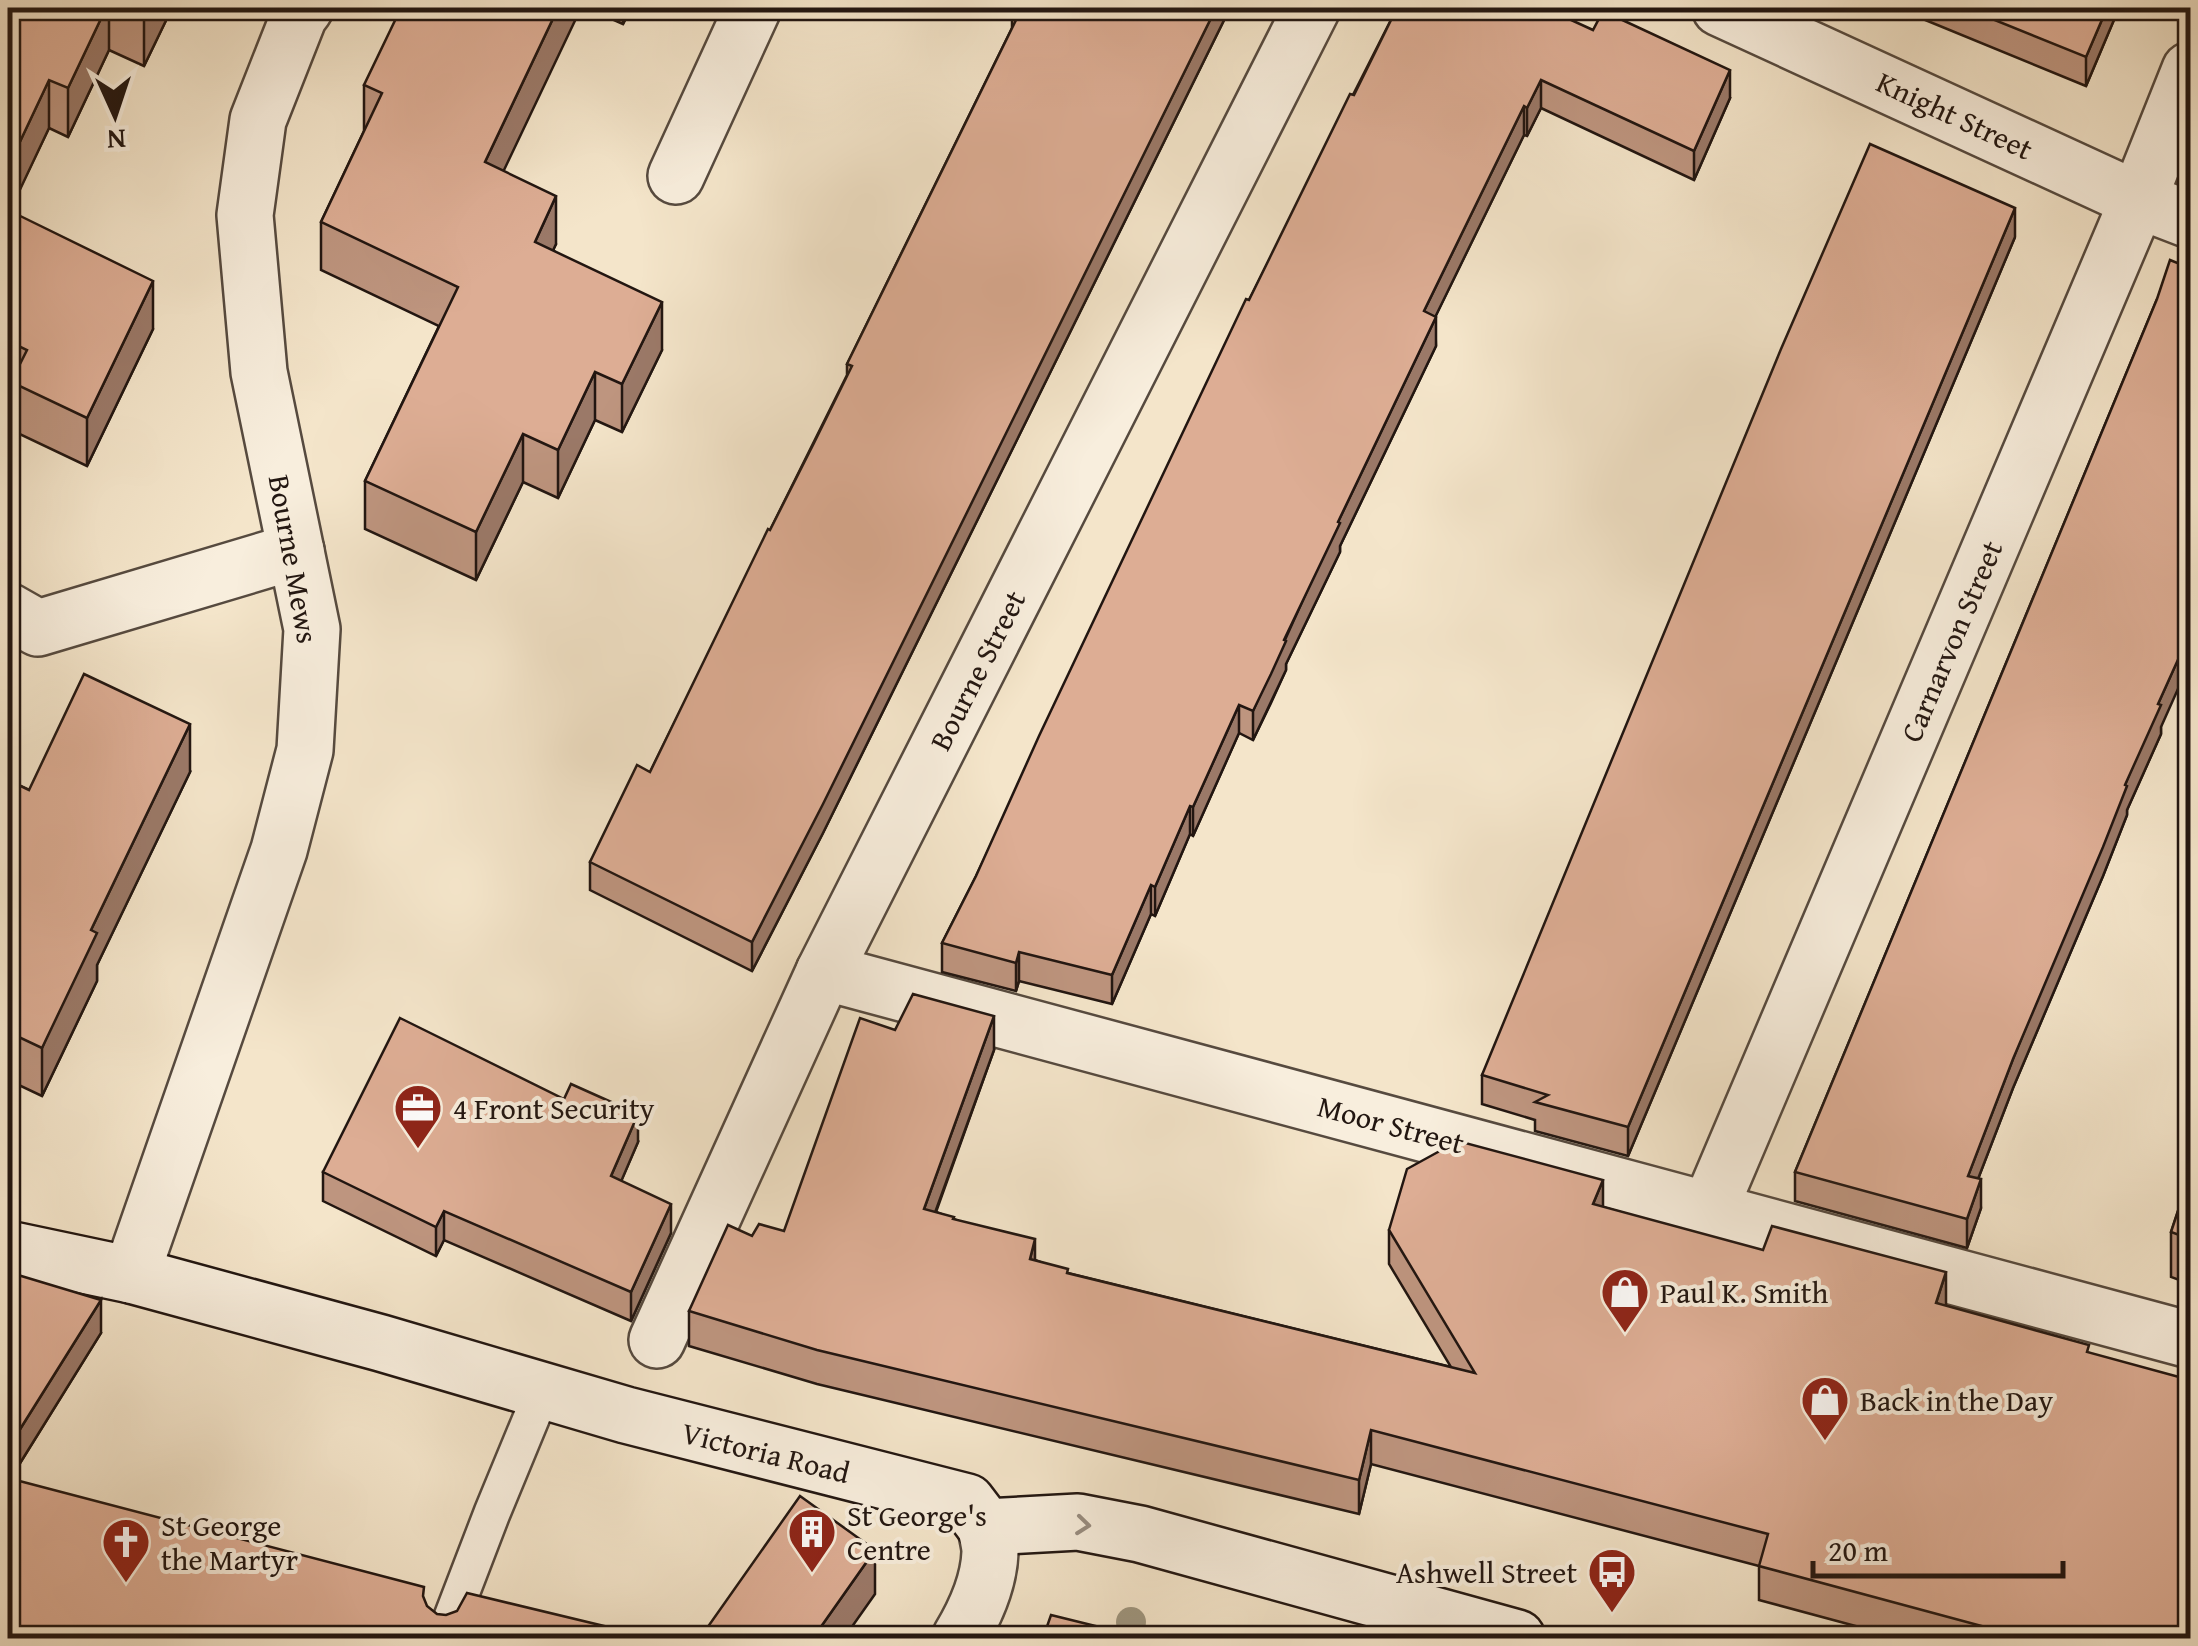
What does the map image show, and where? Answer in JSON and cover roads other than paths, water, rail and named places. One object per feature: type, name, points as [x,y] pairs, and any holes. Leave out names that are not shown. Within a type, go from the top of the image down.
[{"type":"street","name":"Bourne Mews","points":[[132,1274],[278,850],[305,750],[312,629],[260,372],[245,215],[258,120],[298,16],[305,8]]},
{"type":"street","points":[[676,176],[753,8]]},
{"type":"street","name":"Bourne Street","points":[[657,1340],[824,972],[1312,8]]},
{"type":"street","name":"Knight Street","points":[[1720,8],[2138,200],[2190,220]]},
{"type":"street","name":"Carnarvon Street","points":[[1709,1210],[2190,70]]},
{"type":"street","points":[[8,611],[38,628],[296,551]]},
{"type":"street","name":"Moor Street","points":[[824,972],[2190,1340]]},
{"type":"street","name":"Victoria Road","points":[[8,1249],[132,1274],[542,1392],[967,1502],[986,1527]]},
{"type":"street","points":[[960,1638],[975,1612],[986,1573],[990,1550],[986,1527],[1078,1522],[1140,1534],[1518,1638]]},
{"type":"lane","points":[[444,1638],[542,1392]]},
{"type":"place","name":"4 Front Security","points":[[418,1150]]},
{"type":"place","name":"Paul K. Smith","points":[[1625,1334]]},
{"type":"place","name":"Back in the Day","points":[[1825,1442]]},
{"type":"place","name":"St George's Centre","points":[[812,1574]]},
{"type":"place","name":"St George the Martyr","points":[[126,1584]]},
{"type":"place","name":"Ashwell Street","points":[[1612,1614]]}]
